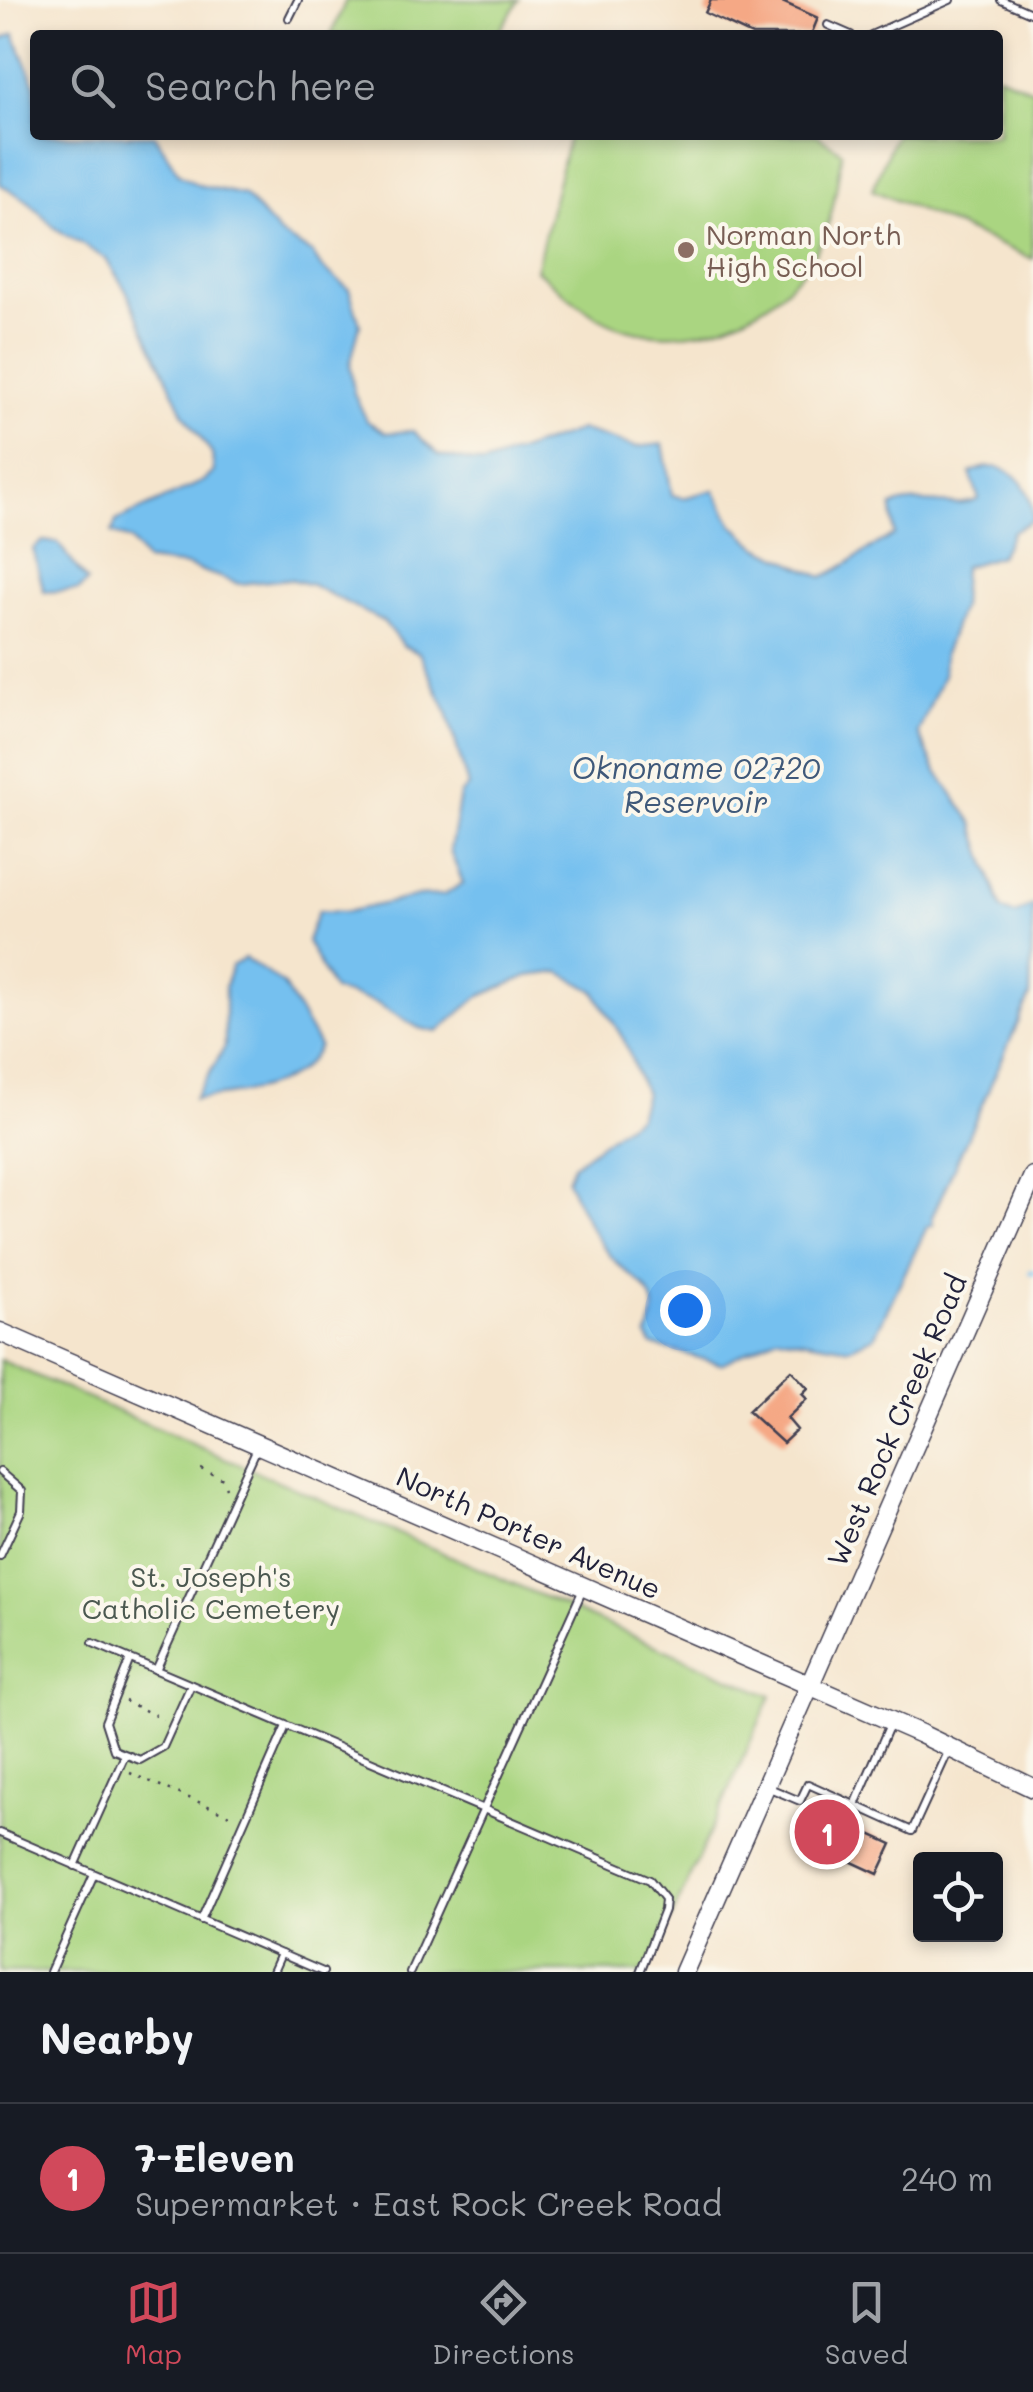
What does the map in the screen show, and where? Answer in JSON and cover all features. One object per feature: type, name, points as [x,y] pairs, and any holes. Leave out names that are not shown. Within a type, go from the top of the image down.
[{"type":"main road","name":"West Rock Creek Road","points":[[684,1972],[1033,1176]]},
{"type":"main road","name":"North Porter Avenue","points":[[0,1332],[892,1721],[1033,1788]]},
{"type":"lane","points":[[290,18],[298,0]]},
{"type":"lane","points":[[883,30],[950,0]]},
{"type":"lane","points":[[1001,0],[1033,14]]},
{"type":"lane","points":[[828,25],[840,30]]},
{"type":"lane","points":[[156,1670],[258,1445]]},
{"type":"lane","points":[[0,1472],[22,1491],[21,1510],[0,1556]]},
{"type":"lane","points":[[410,1972],[584,1586]]},
{"type":"lane","points":[[93,1643],[656,1884],[664,1900],[662,1922],[640,1972]]},
{"type":"lane","points":[[130,1658],[104,1722],[114,1750],[140,1760],[164,1748],[190,1685]]},
{"type":"lane","points":[[855,1805],[892,1721]]},
{"type":"lane","points":[[202,1920],[286,1726]]},
{"type":"lane","points":[[766,1786],[800,1802],[808,1784],[912,1831],[950,1748]]},
{"type":"lane","points":[[75,1866],[125,1754]]},
{"type":"lane","points":[[0,1833],[322,1972]]},
{"type":"lane","points":[[50,1972],[94,1874]]},
{"type":"lane","points":[[273,1972],[281,1954]]},
{"type":"path","points":[[201,1469],[223,1479],[228,1491],[236,1494]]},
{"type":"path","points":[[114,1696],[174,1724]]},
{"type":"path","points":[[119,1768],[244,1821]]},
{"type":"green space","points":[[346,0],[519,0],[500,30],[333,30]]},
{"type":"green space","points":[[1003,77],[1033,90],[1033,259],[872,190],[893,140],[1003,140]]},
{"type":"green space","points":[[568,140],[824,140],[842,152],[828,225],[809,262],[767,304],[714,329],[656,334],[626,329],[590,312],[536,270]]},
{"type":"green space","name":"St. Joseph's Catholic Cemetery","points":[[0,1360],[771,1696],[647,1972],[0,1972]]},
{"type":"water","name":"Oknoname 02720 Reservoir","points":[[14,34],[30,72],[30,140],[158,140],[179,174],[198,185],[244,195],[281,235],[312,253],[321,267],[349,289],[360,324],[350,365],[354,393],[367,421],[386,433],[413,431],[439,455],[484,464],[580,430],[636,447],[663,444],[672,495],[683,498],[714,490],[733,525],[758,547],[822,577],[894,535],[892,506],[914,502],[958,504],[979,499],[970,473],[984,468],[1007,471],[1023,485],[1033,520],[1013,531],[1000,556],[963,567],[961,607],[944,654],[943,675],[918,733],[935,769],[973,823],[1002,910],[1015,914],[1033,905],[1030,996],[932,1217],[933,1225],[927,1227],[874,1337],[849,1348],[778,1336],[721,1364],[652,1345],[647,1336],[654,1310],[649,1293],[602,1245],[567,1180],[573,1165],[638,1116],[645,1094],[624,1040],[594,991],[560,972],[528,976],[478,997],[438,1032],[419,1028],[376,1003],[333,990],[307,941],[318,911],[346,912],[419,896],[444,895],[463,883],[450,851],[460,795],[468,786],[446,709],[419,653],[403,646],[384,622],[312,585],[289,579],[239,584],[188,566],[146,561],[130,540],[112,533],[116,521],[204,481],[214,472],[212,454],[184,414],[127,292],[106,259],[55,228],[28,201],[0,184],[0,40]]},
{"type":"water","points":[[43,541],[58,543],[87,582],[79,590],[44,592],[33,549]]},
{"type":"water","points":[[245,958],[283,984],[319,1046],[298,1072],[282,1081],[247,1092],[194,1099],[225,1047],[225,986],[232,966]]},
{"type":"building","points":[[711,0],[778,0],[818,18],[813,30],[741,30],[705,13]]},
{"type":"building","points":[[791,1370],[808,1388],[802,1394],[807,1399],[787,1418],[797,1430],[783,1443],[748,1411]]},
{"type":"building","points":[[811,1807],[892,1844],[878,1874],[798,1837]]},
{"type":"place","name":"Norman North High School","points":[[686,250]]},
{"type":"place","name":"7-Eleven","points":[[827,1832]]}]
